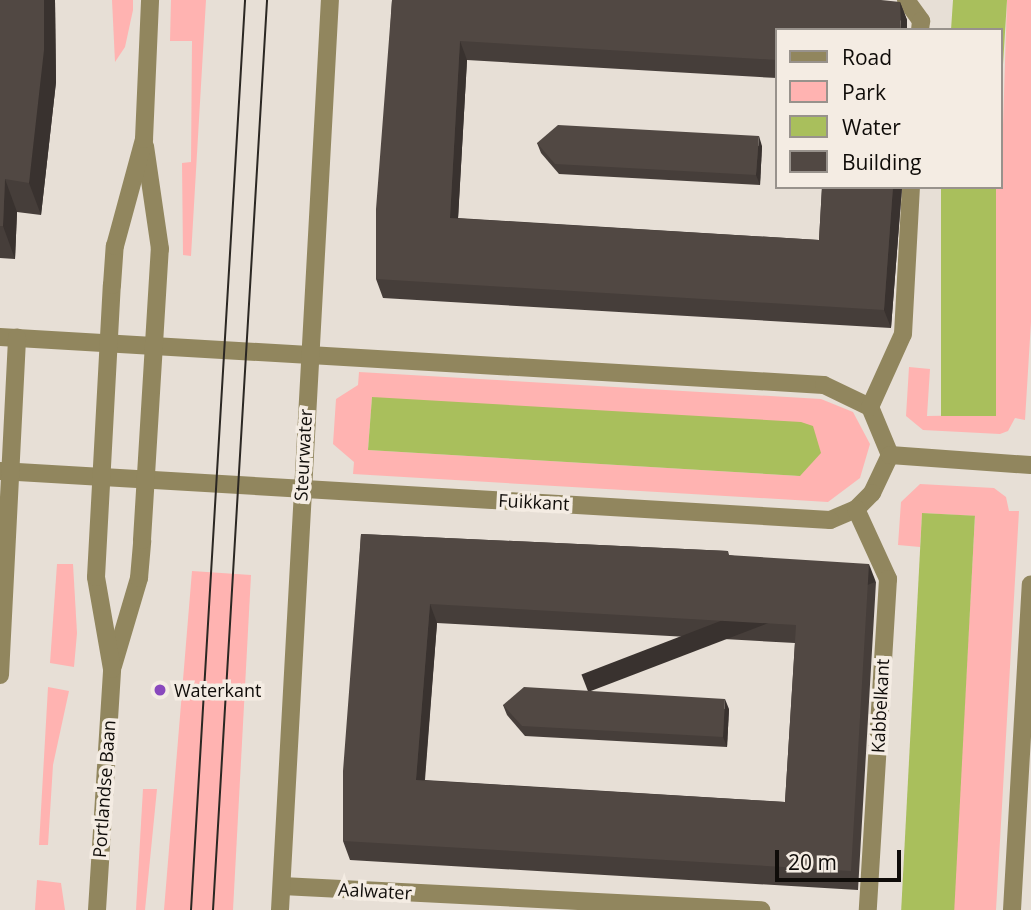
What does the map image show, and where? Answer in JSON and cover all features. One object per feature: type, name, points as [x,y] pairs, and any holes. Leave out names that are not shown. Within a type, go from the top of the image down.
[{"type":"street","name":"Portlandse Baan","points":[[97,910],[112,669],[139,578],[160,249],[144,139],[150,0]]},
{"type":"street","name":"Steurwater","points":[[280,910],[330,0]]},
{"type":"street","points":[[906,0],[921,21],[920,28]]},
{"type":"street","name":"Portlandse Baan","points":[[112,669],[96,577],[109,341],[116,246],[144,139]]},
{"type":"street","points":[[870,407],[903,334],[911,189]]},
{"type":"street","points":[[0,675],[8,337],[309,352],[824,385],[870,407],[890,455],[872,493],[856,509]]},
{"type":"street","points":[[890,455],[1031,465]]},
{"type":"street","points":[[5,472],[145,480]]},
{"type":"street","name":"Fuikkant","points":[[145,480],[830,520],[856,509]]},
{"type":"street","name":"Kabbelkant","points":[[856,509],[888,579],[868,910]]},
{"type":"street","points":[[1012,910],[1031,585]]},
{"type":"street","name":"Aalwater","points":[[282,886],[761,910]]},
{"type":"green space","points":[[112,0],[133,0],[125,47],[115,62]]},
{"type":"green space","points":[[171,0],[206,0],[191,256],[183,255],[182,163],[191,162],[192,41],[170,41]]},
{"type":"green space","points":[[1007,0],[1031,0],[1031,322],[1025,420],[1015,418],[1008,431],[1000,434],[923,430],[906,416],[909,367],[930,369],[927,416],[983,415],[996,189],[1003,189]]},
{"type":"green space","points":[[359,372],[821,399],[853,412],[870,444],[860,478],[828,502],[353,474],[354,462],[333,444],[336,399],[358,385]],"holes":[[[372,397],[800,476],[368,450]]]},
{"type":"green space","points":[[920,484],[994,488],[1006,497],[1009,511],[1019,511],[996,910],[953,910],[975,516],[922,513],[920,547],[898,545],[901,502]]},
{"type":"green space","points":[[57,564],[73,564],[77,633],[74,667],[50,663]]},
{"type":"green space","points":[[192,571],[251,575],[233,910],[164,910]]},
{"type":"green space","points":[[48,687],[69,691],[53,765],[48,845],[39,845]]},
{"type":"green space","points":[[143,789],[157,789],[145,910],[136,910]]},
{"type":"green space","points":[[37,880],[61,883],[65,910],[35,910]]},
{"type":"water","points":[[953,0],[1007,0],[1003,65],[1003,28],[951,28]]},
{"type":"water","points":[[941,189],[996,189],[996,416],[941,416]]},
{"type":"water","points":[[372,397],[801,422],[813,426],[821,453],[800,476],[368,450]]},
{"type":"water","points":[[922,513],[975,516],[954,910],[901,910]]},
{"type":"building","points":[[0,0],[44,0],[44,50],[29,183],[5,179],[3,226],[0,226]]},
{"type":"building","points":[[392,0],[900,2],[901,28],[776,28],[776,60],[460,41],[450,218],[819,240],[822,189],[893,189],[884,310],[376,279],[376,209]]},
{"type":"building","points":[[558,125],[759,136],[756,175],[555,164],[537,143]]},
{"type":"building","points":[[361,534],[728,551],[728,555],[869,564],[851,871],[343,841],[343,771]],"holes":[[[430,604],[796,625],[785,802],[416,780]]]},
{"type":"building","points":[[524,687],[725,699],[723,737],[522,726],[503,705]]},
{"type":"tram line","points":[[191,910],[245,0]]},
{"type":"tram line","points":[[213,910],[267,0]]},
{"type":"place","name":"Waterkant","points":[[160,690]]}]
